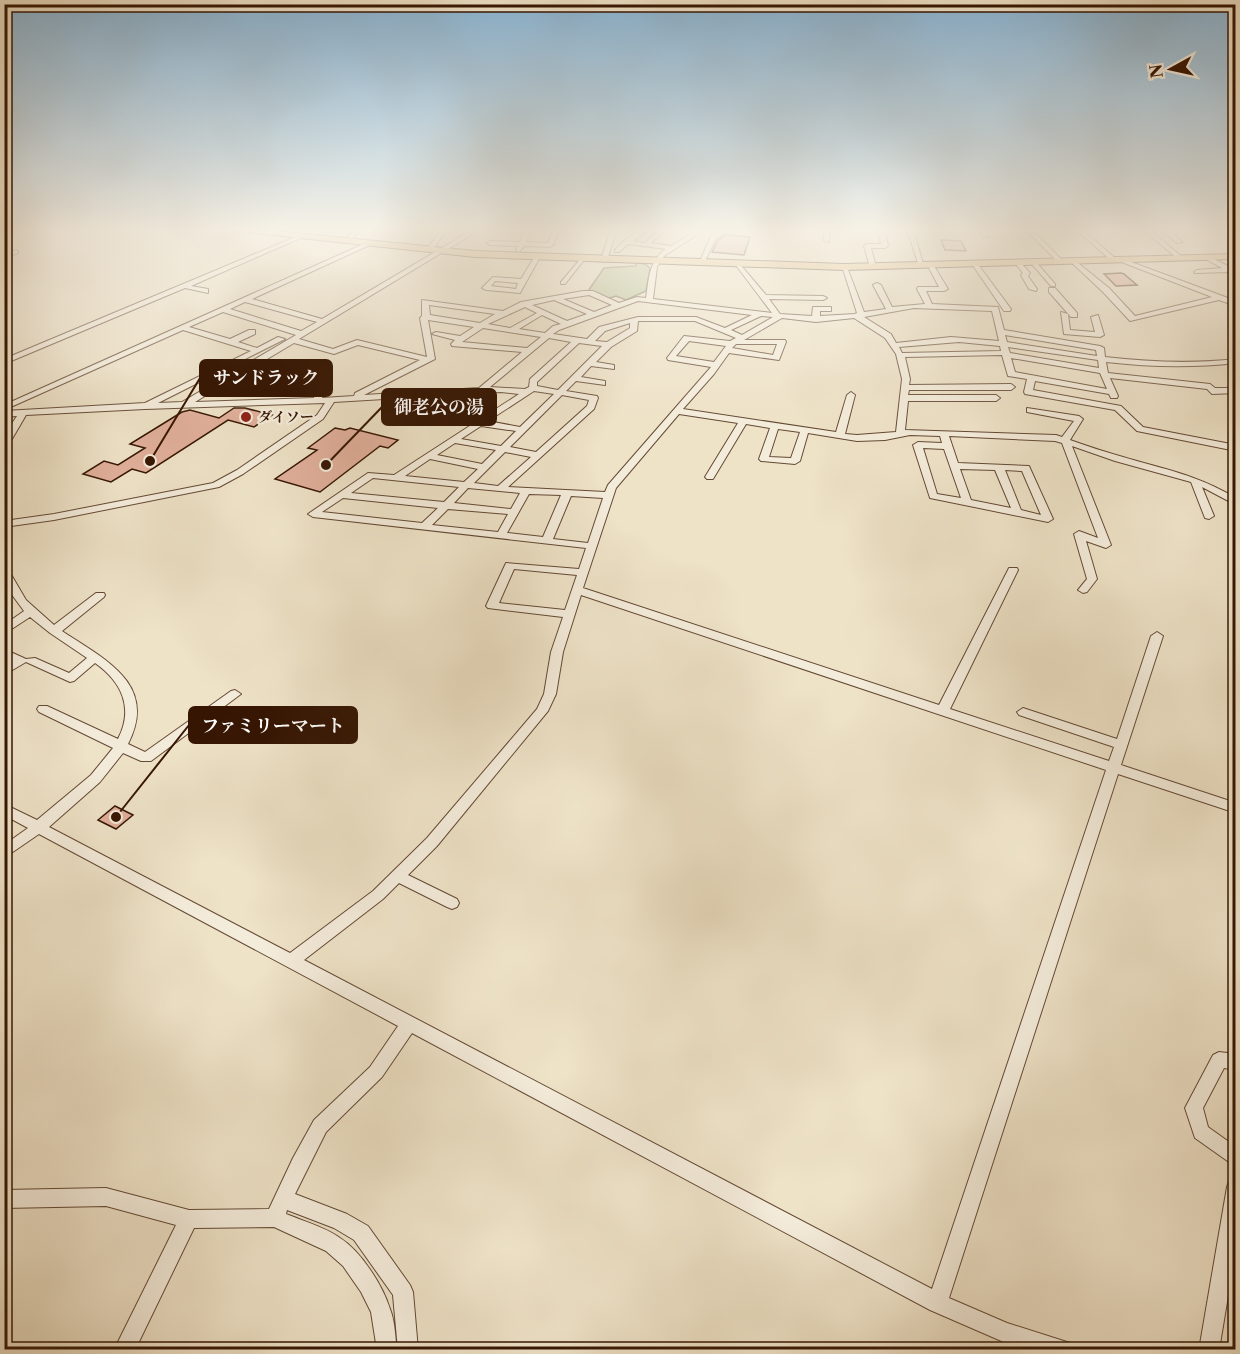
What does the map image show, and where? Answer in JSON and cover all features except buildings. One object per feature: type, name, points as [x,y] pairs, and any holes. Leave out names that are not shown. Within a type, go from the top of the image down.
[{"type":"street","points":[[4,362],[168,292]]},
{"type":"street","points":[[4,408],[264,292]]},
{"type":"street","points":[[181,406],[371,292]]},
{"type":"street","points":[[516,292],[511,301],[543,312],[567,324]]},
{"type":"street","points":[[649,299],[650,292]]},
{"type":"street","points":[[760,292],[779,316]]},
{"type":"street","points":[[851,292],[857,315],[888,336],[900,354],[906,388],[900,432]]},
{"type":"street","points":[[881,292],[890,310]]},
{"type":"street","points":[[923,292],[930,307]]},
{"type":"street","points":[[995,292],[1007,309]]},
{"type":"street","points":[[1056,292],[1074,315]]},
{"type":"street","points":[[1108,292],[1133,320],[1219,298]]},
{"type":"street","points":[[1203,292],[1236,304]]},
{"type":"street","points":[[529,351],[455,344],[479,325],[521,304],[590,293],[617,305]]},
{"type":"street","points":[[555,297],[593,314]]},
{"type":"street","points":[[764,297],[823,298]]},
{"type":"street","points":[[482,390],[546,335],[567,324],[617,305],[637,299],[649,299],[816,320],[914,306],[995,309],[1011,374],[1112,392]]},
{"type":"street","points":[[247,300],[321,321]]},
{"type":"street","points":[[348,399],[432,357],[424,318],[426,317],[425,302],[502,313]]},
{"type":"street","points":[[652,319],[666,302]]},
{"type":"street","points":[[816,320],[816,309],[828,309]]},
{"type":"street","points":[[225,310],[297,335],[334,352],[357,342],[427,360]]},
{"type":"street","points":[[512,330],[543,312]]},
{"type":"street","points":[[726,330],[759,314]]},
{"type":"street","points":[[1064,314],[1067,332],[1100,335],[1095,317]]},
{"type":"street","points":[[290,962],[346,921],[432,842],[542,711],[550,694],[557,652],[582,572],[607,495],[615,480],[733,343],[779,316]]},
{"type":"street","points":[[426,317],[608,345]]},
{"type":"street","points":[[589,342],[602,329],[634,321],[696,319],[726,330],[733,343],[776,358],[782,342],[733,343],[687,338],[671,358],[716,365]]},
{"type":"street","points":[[425,526],[608,345],[634,329],[634,321]]},
{"type":"street","points":[[184,328],[257,350]]},
{"type":"street","points":[[231,342],[252,332]]},
{"type":"street","points":[[1002,332],[1100,348],[1103,373],[1118,408],[1140,429],[1236,448]]},
{"type":"street","points":[[436,334],[462,339]]},
{"type":"street","points":[[145,406],[257,350],[297,335]]},
{"type":"street","points":[[395,478],[529,390],[533,381],[577,340]]},
{"type":"street","points":[[896,345],[957,340],[1103,373],[1210,387]]},
{"type":"street","points":[[900,354],[1006,351],[1201,365],[1236,361]]},
{"type":"street","points":[[589,363],[611,367]]},
{"type":"street","points":[[258,372],[273,364]]},
{"type":"street","points":[[1201,365],[1212,391],[1236,390]]},
{"type":"street","points":[[245,368],[320,392],[317,401]]},
{"type":"street","points":[[281,379],[299,370]]},
{"type":"street","points":[[574,378],[602,383]]},
{"type":"street","points":[[1032,378],[1028,392],[1118,408]]},
{"type":"street","points":[[906,388],[1011,387]]},
{"type":"street","points":[[4,414],[145,406],[317,401],[482,390],[561,391],[594,398],[591,407],[500,489]]},
{"type":"street","points":[[840,435],[851,395]]},
{"type":"street","points":[[904,398],[996,398]]},
{"type":"street","points":[[4,524],[54,517],[216,485],[234,476],[320,417],[331,400]]},
{"type":"street","points":[[1030,410],[1079,419],[1065,440]]},
{"type":"street","points":[[676,411],[840,435],[877,438],[900,432],[1044,437],[1065,440],[1118,459],[1195,480],[1236,502]]},
{"type":"street","points":[[4,438],[9,437],[23,413]]},
{"type":"street","points":[[710,477],[742,421]]},
{"type":"street","points":[[481,423],[523,430]]},
{"type":"street","points":[[775,426],[764,459],[795,461],[805,430]]},
{"type":"street","points":[[943,433],[967,502]]},
{"type":"street","points":[[454,440],[537,455]]},
{"type":"street","points":[[1065,440],[1106,544],[1079,534],[1092,579],[1083,590]]},
{"type":"street","points":[[947,446],[918,445],[933,496],[1048,519],[1026,468],[954,466]]},
{"type":"street","points":[[429,456],[484,467]]},
{"type":"street","points":[[999,467],[1017,512]]},
{"type":"street","points":[[591,546],[313,514],[371,475],[500,489],[607,495]]},
{"type":"street","points":[[1195,480],[1209,516]]},
{"type":"street","points":[[502,534],[526,491]]},
{"type":"street","points":[[547,540],[567,493]]},
{"type":"street","points":[[340,495],[514,512]]},
{"type":"street","points":[[569,614],[492,606],[510,565],[582,572]]},
{"type":"street","points":[[942,710],[1013,570]]},
{"type":"street","points":[[4,571],[13,590],[31,611],[54,631],[118,676],[129,693],[132,711],[122,744],[114,759],[98,777],[4,853]]},
{"type":"street","points":[[577,590],[1236,808]]},
{"type":"street","points":[[54,631],[100,595]]},
{"type":"street","points":[[4,631],[31,611]]},
{"type":"street","points":[[937,1303],[1157,636]]},
{"type":"street","points":[[4,653],[21,660],[4,670]]},
{"type":"street","points":[[32,661],[70,678],[94,658]]},
{"type":"street","points":[[43,709],[122,744],[146,758],[235,694]]},
{"type":"street","points":[[1023,712],[1122,745]]},
{"type":"street","points":[[4,809],[937,1303],[1006,1333],[1052,1348]]},
{"type":"street","points":[[397,876],[452,903]]},
{"type":"street","points":[[274,1218],[320,1126],[376,1072],[409,1024]]},
{"type":"street","points":[[1236,1062],[1219,1060],[1194,1108],[1201,1131],[1236,1158]]},
{"type":"street","points":[[1209,1350],[1236,1187]]},
{"type":"street","points":[[4,1199],[105,1197],[189,1219],[274,1218],[333,1244],[350,1259],[368,1285],[381,1310],[387,1350]]},
{"type":"street","points":[[283,1199],[340,1221],[361,1233],[403,1292],[408,1350]]},
{"type":"street","points":[[124,1350],[189,1219]]},
{"type":"green space","points":[[591,292],[643,292],[626,300],[616,296],[606,299]]},
{"type":"place","name":"ダイソー","points":[[246,417]]},
{"type":"place","name":"サンドラック","points":[[150,461]]},
{"type":"place","name":"御老公の湯","points":[[326,465]]},
{"type":"place","name":"ファミリーマート","points":[[116,817]]}]
